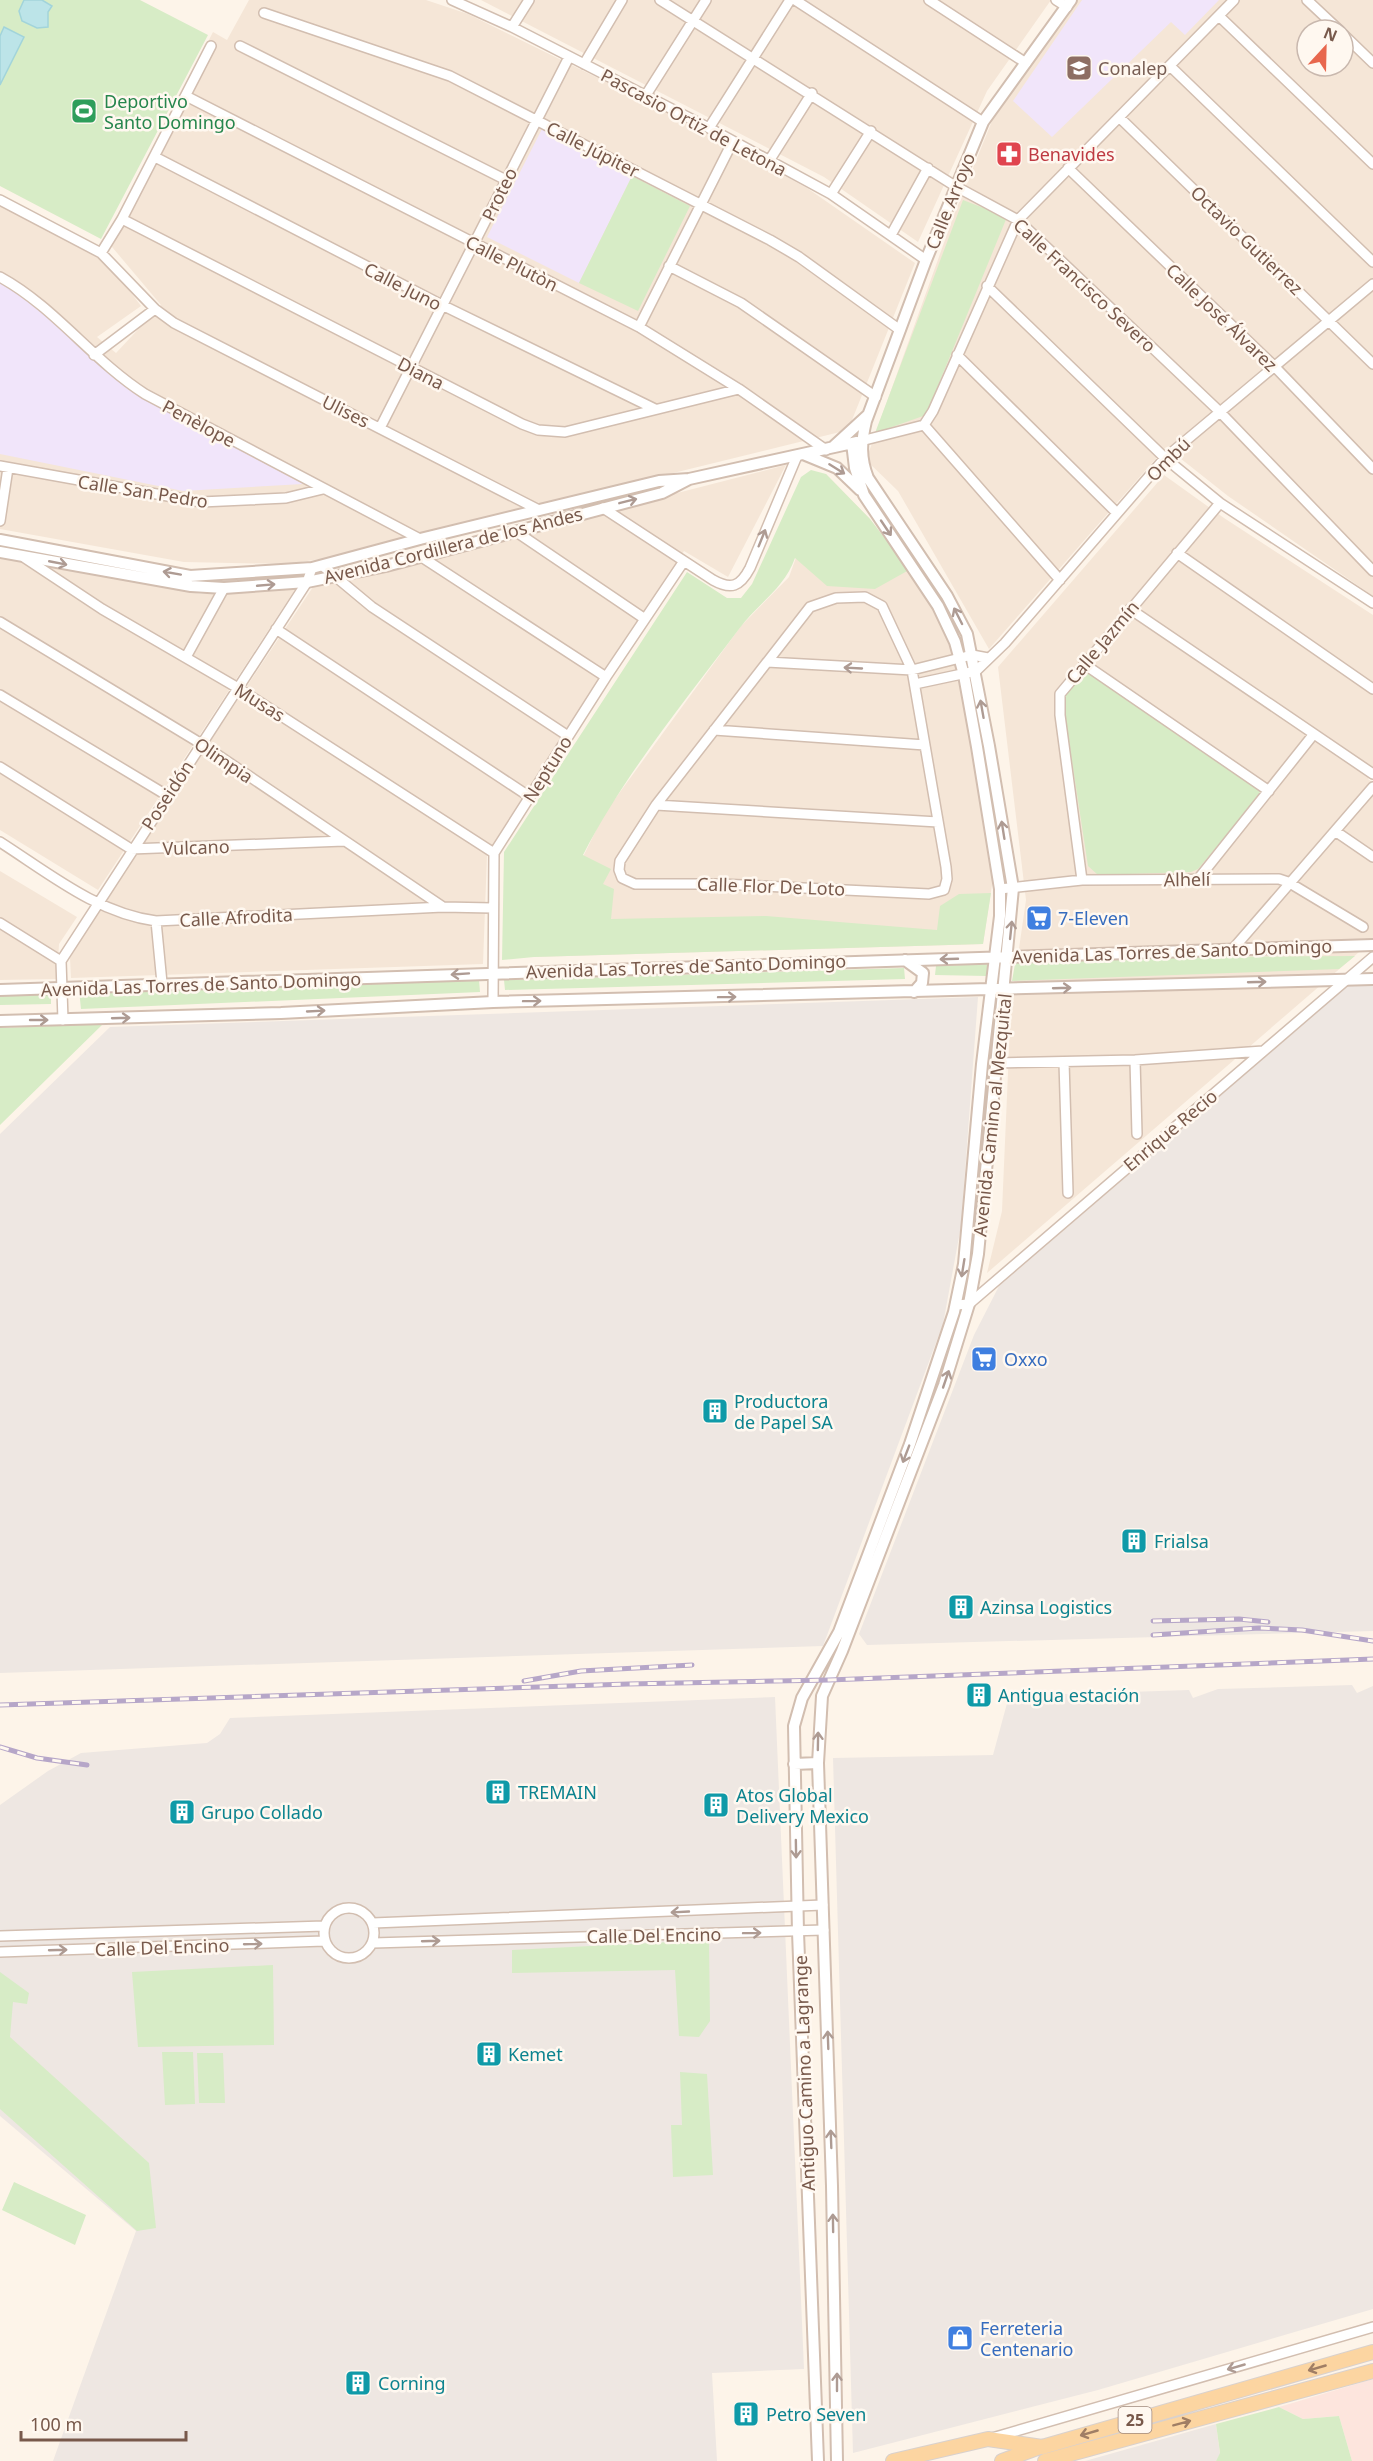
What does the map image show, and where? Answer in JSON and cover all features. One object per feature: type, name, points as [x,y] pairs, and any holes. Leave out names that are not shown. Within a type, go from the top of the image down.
[{"type":"main road","name":"25","points":[[903,2460],[988,2439],[1042,2446],[1373,2352]]},
{"type":"main road","name":"25","points":[[1045,2461],[1373,2370]]},
{"type":"main road","points":[[1002,2461],[1042,2446]]},
{"type":"street","name":"Pascasio Ortiz de Letona","points":[[452,0],[512,27],[646,95],[831,194],[926,260]]},
{"type":"street","points":[[512,27],[529,0]]},
{"type":"street","points":[[584,64],[622,0]]},
{"type":"street","name":"Calle Francisco Severo","points":[[660,0],[812,93],[955,186],[1018,220],[1219,411],[1373,571]]},
{"type":"street","points":[[646,95],[706,0]]},
{"type":"street","points":[[709,128],[790,0]]},
{"type":"street","points":[[795,0],[983,122]]},
{"type":"street","points":[[929,0],[1026,63]]},
{"type":"street","points":[[1056,0],[1069,3]]},
{"type":"street","points":[[857,442],[924,425],[933,411],[1018,220],[1171,67],[1234,0]]},
{"type":"street","points":[[1307,0],[1326,18]]},
{"type":"street","name":"Calle Arroyo","points":[[857,442],[955,186],[983,122],[1069,3]]},
{"type":"street","name":"Calle Júpiter","points":[[264,13],[450,76],[799,257],[900,330]]},
{"type":"street","points":[[1219,16],[1373,164]]},
{"type":"street","points":[[101,253],[155,157],[210,46]]},
{"type":"street","points":[[240,46],[506,180]]},
{"type":"street","points":[[1355,46],[1373,63]]},
{"type":"street","name":"Proteo","points":[[380,428],[569,57]]},
{"type":"street","points":[[1171,67],[1373,262]]},
{"type":"street","points":[[769,161],[812,93]]},
{"type":"street","name":"Calle Plutòn","points":[[186,96],[639,327],[739,389],[829,449]]},
{"type":"street","name":"Octavio Gutierrez","points":[[1120,118],[1373,364]]},
{"type":"street","points":[[831,194],[871,131]]},
{"type":"street","points":[[639,327],[733,141]]},
{"type":"street","name":"Calle Juno","points":[[155,157],[444,306],[655,409]]},
{"type":"street","points":[[891,235],[928,168]]},
{"type":"street","name":"Calle José Álvarez","points":[[1068,168],[1274,366],[1373,470]]},
{"type":"street","name":"Ulises","points":[[0,200],[101,253],[155,309],[198,336],[539,510]]},
{"type":"street","name":"Diana","points":[[122,219],[412,369],[538,430],[565,432],[739,389]]},
{"type":"street","points":[[669,266],[741,303],[876,397]]},
{"type":"street","name":"Penèlope","points":[[0,277],[19,287],[55,316],[121,379],[145,394],[323,489],[384,517],[420,539]]},
{"type":"street","name":"Ombú","points":[[976,671],[1000,649],[1165,458],[1373,284]]},
{"type":"street","points":[[987,286],[1165,458],[1220,502],[1373,603]]},
{"type":"street","points":[[94,355],[155,309]]},
{"type":"street","points":[[957,355],[1117,513]]},
{"type":"street","points":[[829,449],[867,418]]},
{"type":"street","points":[[924,425],[1060,580]]},
{"type":"street","name":"Avenida Cordillera de los Andes","points":[[0,540],[190,576],[324,567],[420,539],[659,481],[689,479],[857,442]]},
{"type":"street","name":"Avenida Camino al Mezquital","points":[[807,1688],[839,1632],[910,1444],[956,1305],[966,1252],[990,990],[1000,916],[1000,890],[960,658],[938,606],[864,495],[853,457],[857,442]]},
{"type":"street","name":"Avenida Camino al Mezquital","points":[[825,1687],[842,1651],[944,1385],[969,1304],[978,1254],[1013,888],[976,671],[966,634],[947,596],[868,478],[857,442]]},
{"type":"street","points":[[829,449],[844,451],[853,457],[868,478]]},
{"type":"street","points":[[603,508],[724,586],[739,584],[750,568],[800,455],[837,468],[864,495]]},
{"type":"street","points":[[0,521],[4,467]]},
{"type":"street","name":"Calle San Pedro","points":[[4,467],[201,502],[286,498],[323,489]]},
{"type":"street","name":"Avenida Cordillera de los Andes","points":[[0,552],[175,584],[224,588],[307,582],[420,556],[662,493],[689,479]]},
{"type":"street","name":"Calle Jazmín","points":[[1082,880],[1059,698],[1065,686],[1220,502]]},
{"type":"street","points":[[514,531],[645,619]]},
{"type":"street","points":[[1177,553],[1373,689]]},
{"type":"street","name":"Musas","points":[[22,556],[102,609],[238,688],[494,854]]},
{"type":"street","points":[[420,556],[606,677]]},
{"type":"street","name":"Neptuno","points":[[493,1002],[494,854],[606,677],[684,561]]},
{"type":"street","points":[[324,567],[397,624],[568,736]]},
{"type":"street","name":"Poseidón","points":[[61,961],[131,849],[307,582],[312,568]]},
{"type":"street","points":[[186,657],[224,588]]},
{"type":"street","points":[[865,597],[882,606],[912,670],[938,822],[656,806],[810,607],[836,598],[865,597]]},
{"type":"street","points":[[1130,609],[1373,774]]},
{"type":"street","name":"Olimpia","points":[[0,622],[200,743],[443,907]]},
{"type":"street","points":[[276,629],[530,796]]},
{"type":"street","points":[[767,662],[912,670],[972,655],[988,658]]},
{"type":"street","points":[[1084,664],[1269,791]]},
{"type":"street","points":[[915,684],[976,671]]},
{"type":"street","points":[[0,694],[168,796]]},
{"type":"street","points":[[714,730],[925,745]]},
{"type":"street","points":[[1198,878],[1313,735]]},
{"type":"street","points":[[0,766],[131,849]]},
{"type":"street","points":[[1233,950],[1288,882],[1373,787]]},
{"type":"street","name":"Calle Flor De Loto","points":[[656,806],[622,857],[620,874],[626,882],[929,894],[944,890],[947,874],[938,822]]},
{"type":"street","points":[[1335,831],[1373,857]]},
{"type":"street","name":"Vulcano","points":[[131,849],[344,841]]},
{"type":"street","name":"Calle Afrodita","points":[[0,843],[97,904],[118,914],[156,921],[443,907],[492,908]]},
{"type":"street","name":"Alhelí","points":[[1000,890],[1082,880],[1271,879],[1288,882],[1363,927]]},
{"type":"street","points":[[156,921],[162,983]]},
{"type":"street","points":[[0,923],[61,961],[63,1020]]},
{"type":"street","name":"Avenida Las Torres de Santo Domingo","points":[[0,990],[162,983],[396,978],[492,972],[1373,945]]},
{"type":"street","name":"Enrique Recio","points":[[969,1304],[1373,957]]},
{"type":"street","points":[[905,960],[923,973],[922,983],[915,992]]},
{"type":"street","name":"Avenida Las Torres de Santo Domingo","points":[[0,1021],[281,1013],[493,1002],[1373,979]]},
{"type":"street","points":[[996,1063],[1135,1060],[1263,1051]]},
{"type":"street","points":[[1135,1060],[1137,1134]]},
{"type":"street","points":[[1064,1062],[1068,1193]]},
{"type":"street","points":[[956,1305],[969,1304]]},
{"type":"street","name":"Antiguo Camino a Lagrange","points":[[825,1687],[820,1704],[818,1763],[833,2207],[837,2461]]},
{"type":"street","name":"Antiguo Camino a Lagrange","points":[[807,1688],[795,1726],[794,1764],[797,1906],[818,2461]]},
{"type":"street","points":[[794,1764],[818,1763]]},
{"type":"street","name":"Calle Del Encino","points":[[373,1923],[823,1905]]},
{"type":"street","points":[[354,1907],[365,1913],[373,1923],[373,1943],[363,1955],[348,1958],[333,1954],[324,1941],[324,1926],[330,1915],[341,1908],[354,1907]]},
{"type":"street","points":[[483,1919],[483,1940]]},
{"type":"street","name":"Calle Del Encino","points":[[0,1936],[324,1926]]},
{"type":"street","name":"Calle Del Encino","points":[[373,1943],[824,1930]]},
{"type":"street","name":"Calle Del Encino","points":[[0,1952],[324,1941]]},
{"type":"street","points":[[988,2439],[1373,2327]]},
{"type":"shaded area","points":[[249,0],[426,0],[468,14],[667,112],[807,188],[915,263],[848,430],[327,558],[287,564],[184,562],[0,529],[0,203],[105,258],[141,306],[97,337],[116,353],[161,305],[107,241],[213,32],[227,40]]},
{"type":"shaded area","points":[[481,0],[1051,0],[987,91],[918,242],[824,177]]},
{"type":"shaded area","points":[[1077,0],[1373,0],[1373,596],[1228,496],[1166,447],[989,649],[898,491],[866,460],[954,215],[992,121]]},
{"type":"shaded area","name":"Conalep","points":[[1082,0],[1219,0],[1185,35],[1171,22],[1052,137],[1013,101]]},
{"type":"shaded area","points":[[542,129],[632,176],[579,283],[487,237]]},
{"type":"shaded area","points":[[0,282],[23,294],[148,401],[303,484],[183,491],[0,454]]},
{"type":"shaded area","points":[[786,465],[728,577],[684,551],[487,855],[483,964],[71,978],[70,958],[109,893],[317,581],[358,575]]},
{"type":"shaded area","points":[[826,474],[870,519],[909,570],[954,643],[994,872],[983,944],[534,957],[604,814],[741,626],[789,577]]},
{"type":"shaded area","points":[[1164,475],[1224,518],[1373,615],[1373,773],[1368,779],[1373,783],[1373,940],[987,1273],[1002,1211],[1011,1004],[1026,900],[998,667]]},
{"type":"shaded area","points":[[0,556],[201,594],[296,588],[98,890],[0,830]]},
{"type":"shaded area","points":[[0,871],[77,917],[59,944],[57,979],[0,980]]},
{"type":"shaded area","points":[[1349,985],[1373,986],[1373,1631],[867,1645],[859,1634],[974,1335],[999,1286]]},
{"type":"shaded area","points":[[978,997],[961,1226],[943,1324],[823,1646],[0,1673],[0,1134],[110,1027]]},
{"type":"shaded area","points":[[1352,1685],[1357,1693],[1373,1686],[1373,2309],[1098,2390],[853,2453],[833,1758],[993,1755],[1009,1696],[1189,1690],[1193,1698],[1218,1689]]},
{"type":"shaded area","points":[[775,1697],[804,2369],[712,2373],[717,2461],[53,2461],[136,2231],[0,2116],[0,1805],[48,1771],[81,1753],[207,1743],[220,1734],[230,1718]]},
{"type":"shaded area","points":[[1373,2379],[1373,2461],[1352,2461],[1339,2416],[1303,2419],[1279,2407]]},
{"type":"shaded area","points":[[1216,2424],[1220,2454],[1216,2461],[1085,2461]]},
{"type":"green space","name":"Deportivo Santo Domingo","points":[[0,0],[140,0],[208,35],[101,239],[0,186]]},
{"type":"green space","points":[[632,176],[690,206],[638,311],[579,283]]},
{"type":"green space","points":[[963,200],[1007,217],[926,415],[875,433]]},
{"type":"green space","points":[[811,470],[826,474],[870,519],[909,570],[875,589],[827,586],[795,558],[784,579],[746,620],[636,767],[583,855],[611,869],[603,884],[614,889],[611,919],[766,916],[937,930],[940,906],[959,894],[991,893],[983,944],[534,957],[502,960],[504,852],[687,572],[727,598],[741,598],[752,584],[801,477]]},
{"type":"green space","points":[[1083,671],[1090,672],[1259,786],[1260,795],[1198,869],[1191,872],[1098,875],[1088,866],[1063,702],[1066,690]]},
{"type":"green space","points":[[1355,956],[1339,969],[1012,981],[1016,958]]},
{"type":"green space","points":[[991,964],[987,976],[935,975],[936,966]]},
{"type":"green space","points":[[904,968],[905,979],[505,990],[504,980]]},
{"type":"green space","points":[[479,980],[480,992],[81,1009],[79,990]]},
{"type":"green space","points":[[51,994],[51,1004],[0,1005],[0,995]]},
{"type":"green space","points":[[103,1024],[0,1125],[0,1028]]},
{"type":"green space","points":[[709,1940],[710,2021],[699,2037],[679,2036],[675,1970],[512,1973],[512,1950]]},
{"type":"green space","points":[[273,1965],[274,2045],[138,2047],[132,1972]]},
{"type":"green space","points":[[0,1972],[29,1993],[27,2004],[13,2002],[10,2037],[149,2163],[156,2228],[137,2231],[0,2109]]},
{"type":"green space","points":[[162,2052],[193,2052],[195,2104],[165,2105]]},
{"type":"green space","points":[[197,2053],[223,2053],[225,2103],[199,2103]]},
{"type":"green space","points":[[680,2072],[707,2074],[713,2175],[673,2177],[671,2125],[682,2125]]},
{"type":"green space","points":[[14,2182],[86,2215],[75,2245],[2,2210]]},
{"type":"green space","points":[[1279,2407],[1303,2419],[1339,2416],[1352,2461],[1216,2461],[1220,2453],[1216,2424]]},
{"type":"water","points":[[24,0],[42,0],[52,6],[48,12],[48,27],[37,28],[22,21],[19,11]]},
{"type":"water","points":[[4,27],[24,37],[0,85],[0,36]]},
{"type":"railway","points":[[1153,1621],[1239,1619],[1268,1622]]},
{"type":"railway","points":[[1153,1635],[1259,1628],[1302,1630],[1373,1641]]},
{"type":"railway","points":[[0,1705],[628,1684],[829,1680],[1373,1659]]},
{"type":"railway","points":[[524,1681],[581,1671],[692,1665]]},
{"type":"railway","points":[[0,1747],[37,1758],[87,1765]]},
{"type":"place","name":"Conalep","points":[[1079,68]]},
{"type":"place","name":"Deportivo Santo Domingo","points":[[84,111]]},
{"type":"place","name":"Benavides","points":[[1009,154]]},
{"type":"place","name":"7-Eleven","points":[[1039,918]]},
{"type":"place","name":"Oxxo","points":[[984,1359]]},
{"type":"place","name":"Productora de Papel SA","points":[[715,1411]]},
{"type":"place","name":"Frialsa","points":[[1134,1541]]},
{"type":"place","name":"Azinsa Logistics","points":[[961,1607]]},
{"type":"place","name":"Antigua estación","points":[[979,1695]]},
{"type":"place","name":"TREMAIN","points":[[498,1792]]},
{"type":"place","name":"Atos Global Delivery Mexico","points":[[716,1805]]},
{"type":"place","name":"Grupo Collado","points":[[182,1812]]},
{"type":"place","name":"Kemet","points":[[489,2054]]},
{"type":"place","name":"Ferreteria Centenario","points":[[960,2338]]},
{"type":"place","name":"Corning","points":[[358,2383]]},
{"type":"place","name":"Petro Seven","points":[[746,2414]]}]
